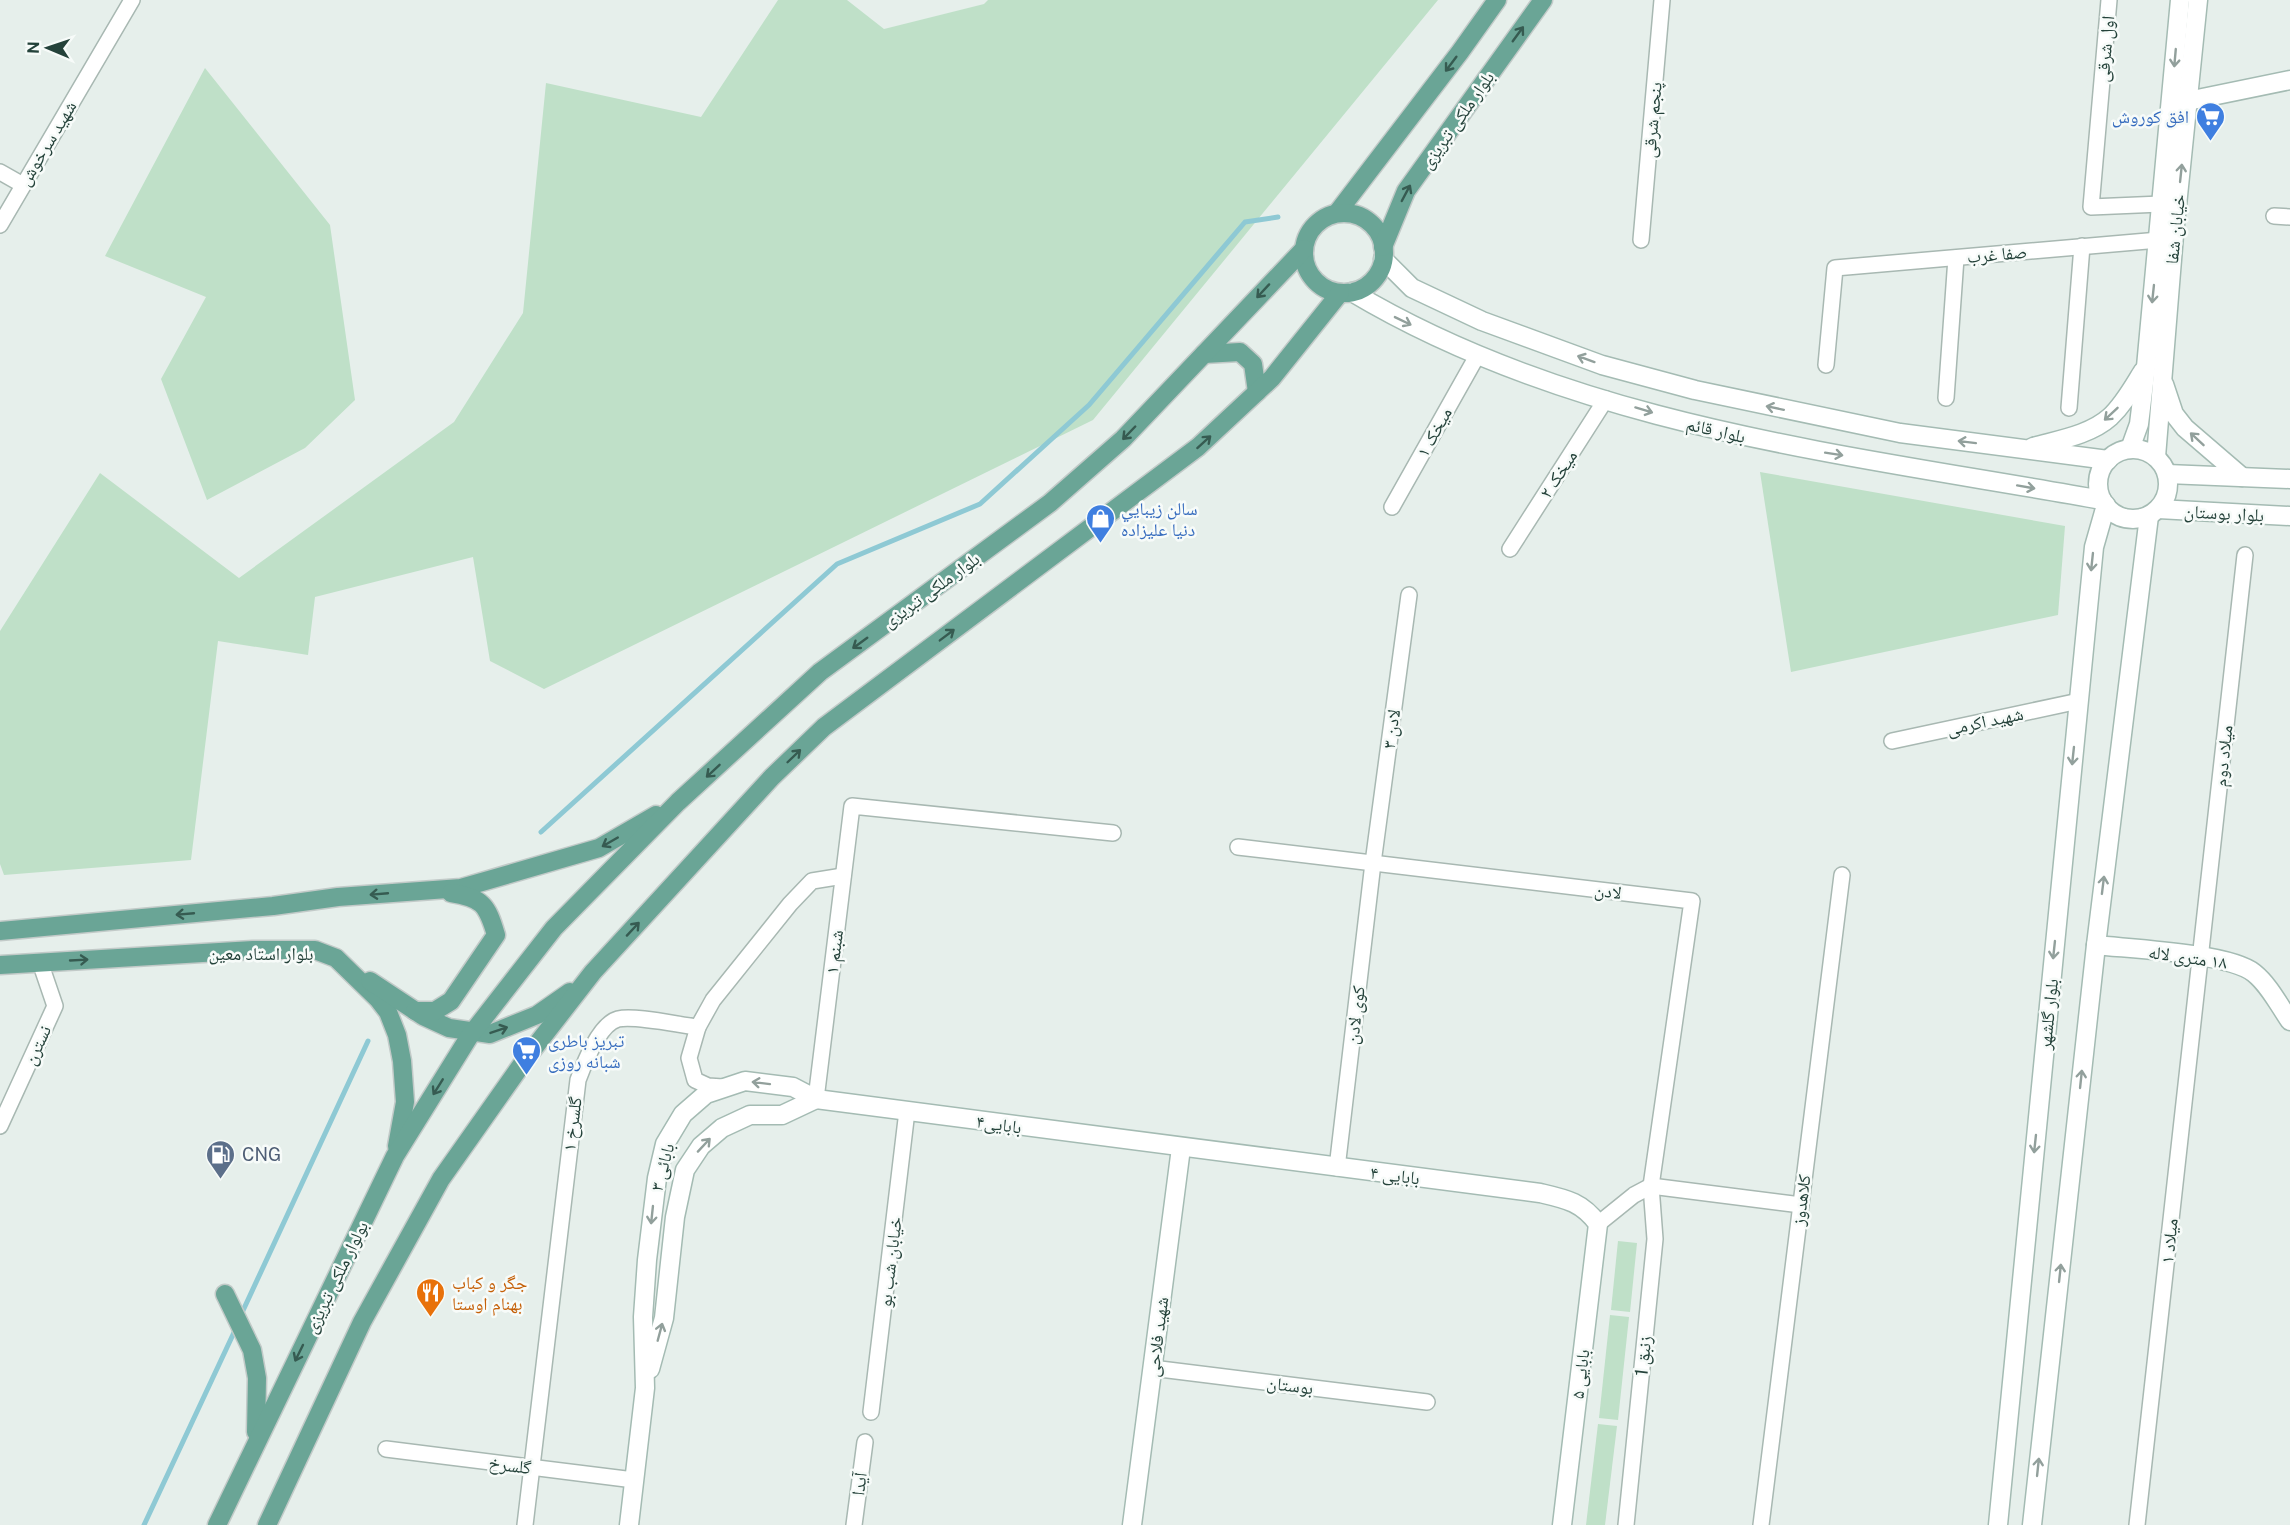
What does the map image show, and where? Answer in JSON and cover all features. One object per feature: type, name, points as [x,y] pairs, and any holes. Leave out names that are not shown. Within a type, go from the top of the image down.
[{"type":"main road","name":"بلوار ملکى تبریزى","points":[[1337,213],[1497,0]]},
{"type":"main road","name":"بلوار ملکى تبریزى","points":[[1383,253],[1406,191],[1543,0]]},
{"type":"main road","name":"خیابان شفا","points":[[2130,449],[2139,424],[2146,367],[2180,0]]},
{"type":"main road","name":"خیابان شفا","points":[[2156,457],[2198,0]]},
{"type":"main road","points":[[2170,105],[2290,80]]},
{"type":"main road","points":[[1337,213],[1362,216],[1372,224],[1380,235],[1383,253],[1380,270],[1373,280],[1363,288],[1346,292],[1328,290],[1313,278],[1304,261],[1307,236],[1314,225],[1325,217],[1337,213]]},
{"type":"main road","name":"بلوار ملکى تبریزى","points":[[469,1037],[554,928],[678,802],[820,672],[1050,503],[1123,439],[1304,249]]},
{"type":"main road","name":"بلوار قائم","points":[[1383,253],[1412,288],[1482,321],[1602,365],[1695,390],[1900,434],[2108,460]]},
{"type":"main road","points":[[267,1525],[362,1322],[435,1189],[527,1057],[589,977],[772,777],[824,727],[1198,447],[1272,378],[1346,292]]},
{"type":"main road","name":"بلوار قائم","points":[[1346,292],[1477,356],[1522,374],[1685,423],[1774,443],[2104,503]]},
{"type":"main road","points":[[1204,354],[1240,352],[1253,364],[1257,392]]},
{"type":"main road","points":[[2025,450],[2089,430],[2109,418],[2123,403],[2146,367]]},
{"type":"main road","points":[[2162,377],[2174,414],[2185,428],[2241,477]]},
{"type":"main road","points":[[2032,1525],[2096,945],[2153,513],[2167,496],[2169,485],[2167,474],[2156,457],[2148,452],[2130,449],[2114,454],[2102,468],[2098,479],[2104,503],[2119,517],[2130,520],[2153,513]]},
{"type":"main road","name":"بلوار بوستان","points":[[2167,474],[2290,479]]},
{"type":"main road","name":"بلوار گلشهر","points":[[1998,1525],[2094,547],[2104,503]]},
{"type":"main road","name":"بلوار بوستان","points":[[2153,513],[2290,516]]},
{"type":"main road","points":[[0,931],[470,886],[599,848],[678,802]]},
{"type":"main road","points":[[416,1011],[435,1011],[451,1001],[496,935],[490,913],[474,897],[434,890]]},
{"type":"main road","name":"١٨ متری لاله","points":[[2096,945],[2229,961],[2243,966],[2255,974],[2290,1021]]},
{"type":"main road","name":"بلوار استاد معین","points":[[0,965],[253,950],[315,950],[336,958],[378,999],[388,1012],[397,1035],[402,1061],[405,1102],[395,1156]]},
{"type":"main road","points":[[336,958],[416,1011],[449,1028],[490,1034],[537,1015],[589,977]]},
{"type":"main road","name":"بولوار ملکی تبریزی","points":[[217,1525],[395,1156],[469,1037]]},
{"type":"main road","name":"بابائی ۳","points":[[645,1388],[643,1317],[647,1260],[657,1178],[665,1144],[683,1114],[706,1094],[745,1081],[793,1087],[816,1099]]},
{"type":"main road","name":"بابائی ۳","points":[[629,1525],[645,1388],[664,1318],[675,1217],[685,1170],[701,1146],[722,1128],[750,1115],[782,1115],[816,1099]]},
{"type":"main road","name":"بابایی۴","points":[[816,1099],[1181,1148]]},
{"type":"main road","name":"بابایی ۴","points":[[1181,1148],[1540,1193],[1570,1200],[1589,1211],[1598,1224]]},
{"type":"main road","name":"شهید فلاحی","points":[[1132,1525],[1181,1148]]},
{"type":"main road","name":"۵ بابایی","points":[[1562,1525],[1598,1224]]},
{"type":"main road","points":[[225,1294],[252,1350],[257,1377],[257,1426],[248,1458]]},
{"type":"street","name":"شهید سرخوش","points":[[0,225],[132,0]]},
{"type":"street","name":"پنجم شرقی","points":[[1641,240],[1662,0]]},
{"type":"street","name":"اول شرقی","points":[[2109,0],[2091,207],[2161,204]]},
{"type":"street","points":[[0,172],[22,185]]},
{"type":"street","points":[[2274,216],[2290,217]]},
{"type":"street","name":"صفا غرب","points":[[1826,365],[1835,268],[2159,240]]},
{"type":"street","points":[[2069,408],[2082,246]]},
{"type":"street","points":[[1947,398],[1956,258]]},
{"type":"street","name":"میخک ۱","points":[[1392,507],[1477,356]]},
{"type":"street","name":"میخک ۲","points":[[1510,549],[1606,399]]},
{"type":"street","name":"میلاد دوم","points":[[2200,957],[2245,555]]},
{"type":"street","name":"لادن ۳","points":[[1373,863],[1409,595]]},
{"type":"street","name":"شهید اکرمی","points":[[1892,741],[2079,701]]},
{"type":"street","name":"شبنم ۱","points":[[816,1099],[852,806],[1113,833]]},
{"type":"street","name":"لادن","points":[[1238,847],[1692,901],[1651,1186]]},
{"type":"street","name":"کوی لادن","points":[[1337,1168],[1373,863]]},
{"type":"street","name":"کلاهدوز","points":[[1761,1525],[1842,875]]},
{"type":"street","points":[[726,1087],[708,1086],[695,1080],[689,1058],[698,1027],[713,1000],[790,904],[812,881],[843,876]]},
{"type":"street","name":"میلاد ۱","points":[[2137,1525],[2200,957]]},
{"type":"street","name":"نسترن","points":[[0,1126],[55,1006],[40,962]]},
{"type":"street","name":"گلسرخ ۱","points":[[532,1467],[578,1080],[587,1055],[603,1031],[617,1019],[698,1027]]},
{"type":"street","name":"خیابان شب بو","points":[[871,1412],[907,1111]]},
{"type":"street","points":[[1598,1224],[1634,1195],[1651,1186],[1801,1205]]},
{"type":"street","name":"زنبق 1","points":[[1626,1525],[1655,1239],[1651,1186]]},
{"type":"street","name":"بوستان","points":[[1152,1368],[1427,1402]]},
{"type":"street","name":"آیدا","points":[[854,1525],[865,1442]]},
{"type":"street","name":"گلسرخ","points":[[386,1449],[634,1480]]},
{"type":"street","points":[[525,1525],[532,1467]]},
{"type":"green space","points":[[778,0],[847,0],[884,29],[984,4],[988,0],[1438,0],[1093,420],[544,689],[490,661],[473,557],[315,597],[308,655],[218,641],[191,860],[4,875],[0,864],[0,631],[100,473],[239,578],[454,422],[523,313],[546,83],[701,117]]},
{"type":"green space","points":[[205,68],[330,225],[355,400],[305,448],[207,500],[161,379],[206,297],[105,256]]},
{"type":"green space","points":[[1760,472],[2065,526],[2058,615],[1791,672]]},
{"type":"green space","points":[[1618,1241],[1637,1243],[1630,1312],[1611,1310]]},
{"type":"green space","points":[[1610,1315],[1629,1317],[1618,1420],[1599,1418]]},
{"type":"green space","points":[[1598,1424],[1617,1426],[1605,1525],[1586,1525]]},
{"type":"waterway","points":[[541,832],[837,564],[980,504],[1089,405],[1245,222],[1278,217]]},
{"type":"waterway","points":[[240,1317],[368,1041]]},
{"type":"waterway","points":[[144,1525],[237,1326]]},
{"type":"place","name":"افق کوروش","points":[[2210,142]]},
{"type":"place","name":"سالن زيبايي دنيا عليزاده","points":[[1100,544]]},
{"type":"place","name":"تبریز باطری شبانه روزی","points":[[527,1076]]},
{"type":"place","name":"CNG","points":[[221,1180]]},
{"type":"place","name":"جگر و کباب بهنام اوستا","points":[[431,1318]]}]
